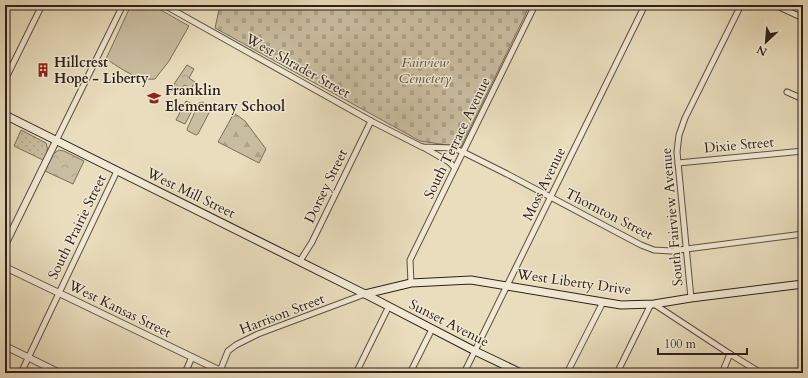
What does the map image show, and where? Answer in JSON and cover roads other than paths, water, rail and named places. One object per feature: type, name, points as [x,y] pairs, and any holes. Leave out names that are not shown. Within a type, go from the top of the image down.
[{"type":"main road","name":"West Mill Street","points":[[5,115],[365,294]]},
{"type":"main road","name":"West Liberty Drive","points":[[365,294],[411,283],[472,280],[621,305],[652,304],[803,284]]},
{"type":"main road","name":"Sunset Avenue","points":[[365,294],[521,373]]},
{"type":"street","points":[[5,80],[42,5]]},
{"type":"street","points":[[5,245],[123,5]]},
{"type":"street","name":"West Shrader Street","points":[[164,5],[371,121],[449,162],[455,168]]},
{"type":"street","name":"South Terrace Avenue","points":[[411,283],[410,260],[535,5]]},
{"type":"street","name":"Moss Avenue","points":[[464,373],[645,5]]},
{"type":"street","name":"South Fairview Avenue","points":[[691,298],[677,143],[681,129],[741,5]]},
{"type":"street","points":[[775,5],[803,18]]},
{"type":"street","points":[[787,92],[803,99]]},
{"type":"street","name":"Dorsey Street","points":[[300,262],[312,242],[371,121]]},
{"type":"street","name":"West Shrader Street","points":[[422,147],[454,148],[463,152]]},
{"type":"street","name":"Dixie Street","points":[[678,163],[803,151]]},
{"type":"street","name":"Thornton Street","points":[[463,152],[551,197],[641,246],[654,250],[662,251],[686,249],[803,234]]},
{"type":"street","name":"South Prairie Street","points":[[21,373],[117,171]]},
{"type":"street","name":"West Kansas Street","points":[[5,267],[222,372]]},
{"type":"street","name":"Harrison Street","points":[[222,372],[228,351],[236,345],[258,334],[365,294]]},
{"type":"street","points":[[568,373],[603,302]]},
{"type":"street","points":[[617,373],[652,304],[761,373]]},
{"type":"street","points":[[356,373],[388,306]]},
{"type":"street","points":[[410,373],[432,329]]},
{"type":"street","points":[[5,346],[60,373]]},
{"type":"street","points":[[722,373],[730,354]]},
{"type":"street","points":[[185,373],[192,357]]},
{"type":"place","name":"Hillcrest Hope - Liberty","points":[[43,70]]},
{"type":"place","name":"Franklin Elementary School","points":[[154,98]]},
{"type":"park label","name":"Fairview Cemetery","points":[[425,70]]}]
